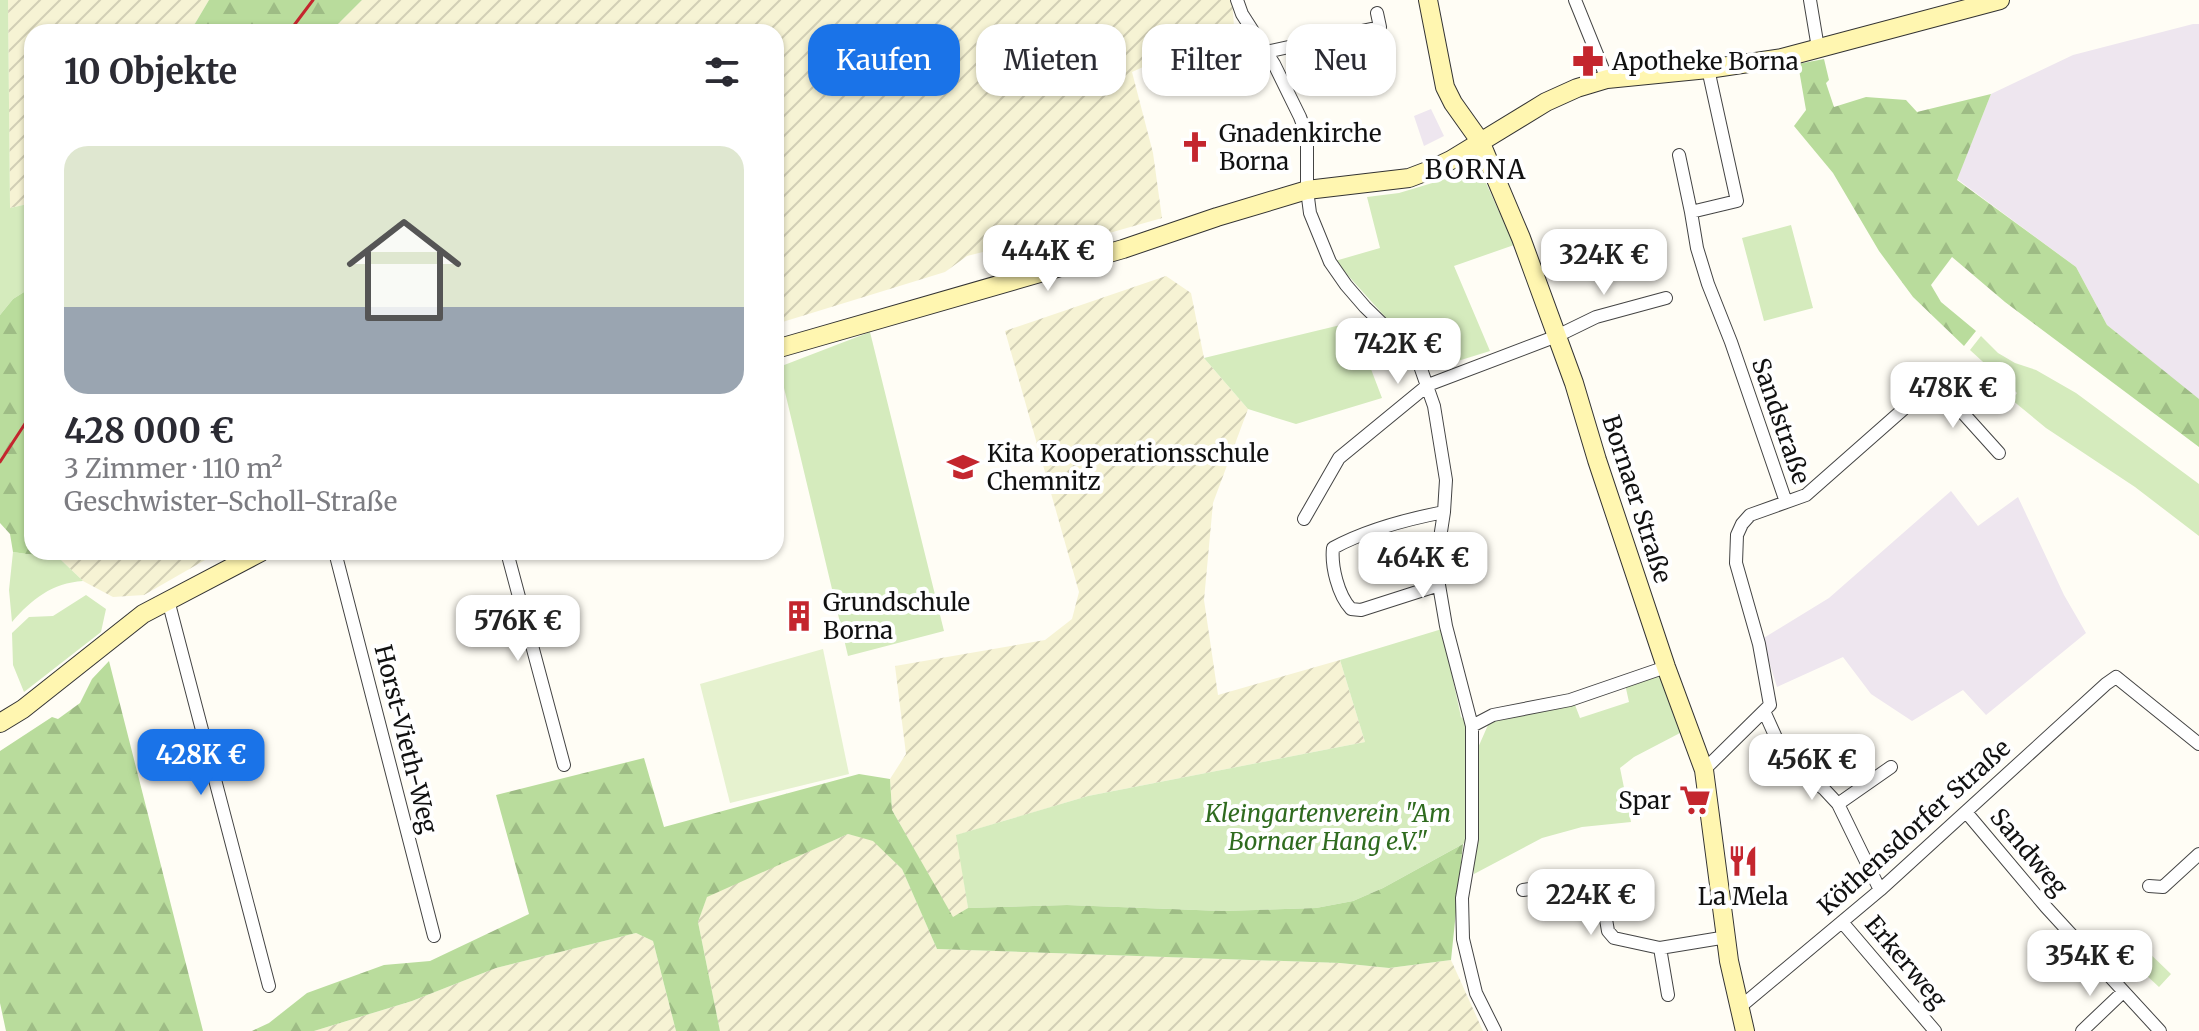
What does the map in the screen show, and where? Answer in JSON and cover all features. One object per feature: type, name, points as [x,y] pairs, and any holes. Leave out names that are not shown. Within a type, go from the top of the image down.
[{"type":"street","points":[[1237,0],[1248,24]]},
{"type":"street","name":"Bornaer Straße","points":[[1428,0],[1445,87],[1480,141],[1503,190],[1574,383],[1666,667],[1704,770],[1727,937],[1745,1031]]},
{"type":"street","points":[[1575,0],[1607,79]]},
{"type":"street","points":[[1810,0],[1818,48]]},
{"type":"street","points":[[784,347],[1092,258],[1307,190],[1409,178],[1441,165],[1546,102],[1607,79],[1780,58],[2000,0]]},
{"type":"street","points":[[1270,51],[1380,27],[1377,13]]},
{"type":"street","points":[[1270,60],[1307,136],[1310,213],[1330,262],[1365,307],[1420,366],[1434,406],[1446,480],[1438,551],[1439,585],[1446,626],[1472,726],[1472,839],[1462,898],[1463,939],[1476,993],[1495,1031]]},
{"type":"street","points":[[1691,212],[1737,201],[1708,69]]},
{"type":"street","name":"Sandstraße","points":[[1679,155],[1697,248],[1708,284],[1786,502],[1750,515],[1737,535],[1736,563],[1759,644],[1770,705],[1764,711],[1786,760],[1824,789],[1838,804],[1880,890]]},
{"type":"street","points":[[1304,519],[1339,458],[1428,385],[1557,336],[1596,317],[1666,298]]},
{"type":"street","points":[[1786,502],[1806,495],[1949,369]]},
{"type":"street","points":[[1935,382],[1999,453]]},
{"type":"street","points":[[1439,585],[1361,610],[1351,609],[1344,602],[1332,559],[1333,548],[1346,541],[1444,512]]},
{"type":"street","points":[[0,723],[23,709],[134,621],[246,560]]},
{"type":"street","name":"Horst-Vieth-Weg","points":[[337,560],[434,936]]},
{"type":"street","points":[[509,560],[564,765]]},
{"type":"street","points":[[168,600],[269,986]]},
{"type":"street","points":[[1472,726],[1493,715],[1570,700],[1666,667]]},
{"type":"street","name":"Köthensdorfer Straße","points":[[1739,1008],[1880,890],[2116,677],[2199,744]]},
{"type":"street","points":[[1704,770],[1764,711]]},
{"type":"street","points":[[1838,804],[1891,767]]},
{"type":"street","name":"Sandweg","points":[[1966,812],[2046,907],[2160,1031]]},
{"type":"street","points":[[2149,886],[2163,887],[2199,854]]},
{"type":"street","points":[[1523,890],[1583,881],[1595,883],[1601,890],[1608,931],[1614,938],[1660,948],[1727,937]]},
{"type":"street","name":"Erkerweg","points":[[1842,922],[1935,1031]]},
{"type":"street","points":[[1660,948],[1668,995]]},
{"type":"street","points":[[2082,1031],[2123,992]]},
{"type":"shaded area","points":[[8,0],[209,0],[195,24],[24,24],[24,205],[10,208]]},
{"type":"shaded area","points":[[362,0],[1232,0],[1234,24],[1142,24],[1142,67],[1132,72],[1153,153],[1162,218],[1018,259],[983,252],[967,256],[945,272],[784,322],[784,24],[338,24]]},
{"type":"shaded area","points":[[2199,24],[2199,400],[2107,325],[2076,267],[1957,179],[1991,94],[2073,55]]},
{"type":"shaded area","points":[[1431,109],[1444,136],[1424,146],[1414,116]]},
{"type":"shaded area","points":[[1166,276],[1191,293],[1204,358],[1248,409],[1213,503],[1204,600],[1218,695],[1340,660],[1365,742],[1088,796],[957,835],[968,908],[953,918],[892,810],[890,779],[906,754],[895,666],[1045,640],[1072,619],[1079,592],[1005,331]]},
{"type":"shaded area","points":[[1951,491],[1978,526],[2018,497],[2064,595],[2086,633],[1986,715],[1963,690],[1912,721],[1871,694],[1843,657],[1777,687],[1762,639],[1829,598]]},
{"type":"shaded area","points":[[61,560],[205,560],[144,595],[113,597],[83,581]]},
{"type":"shaded area","points":[[848,834],[873,840],[902,869],[937,949],[1340,963],[1389,968],[1451,960],[1483,1031],[720,1031],[698,922],[707,896]]},
{"type":"shaded area","points":[[636,933],[653,941],[676,1031],[314,1031],[412,1001],[496,968]]},
{"type":"green space","points":[[0,0],[8,0],[10,208],[24,205],[24,292],[13,299],[0,315]]},
{"type":"green space","points":[[209,0],[362,0],[338,24],[195,24]]},
{"type":"green space","points":[[1824,59],[1829,80],[1826,83],[1834,107],[1866,97],[1906,100],[1917,112],[1991,94],[1957,180],[2076,267],[2107,325],[2199,399],[2199,447],[2005,302],[1952,257],[1931,285],[1941,302],[1976,331],[1964,346],[1913,297],[1879,251],[1833,173],[1794,126],[1806,110],[1798,64]]},
{"type":"green space","points":[[1482,174],[1514,245],[1454,266],[1490,351],[1432,369],[1335,261],[1380,248],[1367,197],[1399,193],[1459,175]]},
{"type":"green space","points":[[1791,225],[1813,308],[1764,321],[1742,238]]},
{"type":"green space","points":[[24,292],[24,554],[13,552],[10,534],[0,523],[0,315],[13,299]]},
{"type":"green space","points":[[1353,322],[1382,398],[1296,424],[1248,409],[1204,358]]},
{"type":"green space","points":[[870,332],[944,631],[848,656],[784,388],[784,365]]},
{"type":"green space","points":[[1981,336],[1998,353],[2076,393],[2199,484],[2199,536],[2135,487],[2046,428],[2012,400],[2017,393],[1970,350]]},
{"type":"green space","points":[[13,552],[24,554],[24,560],[61,560],[83,581],[62,585],[43,594],[12,622],[9,590]]},
{"type":"green space","points":[[86,595],[106,609],[101,632],[24,692],[13,665],[12,633],[29,617],[53,616]]},
{"type":"green space","name":"Kleingartenverein \"Am Bornaer Hang e.V.\"","points":[[1442,629],[1461,717],[1472,726],[1477,750],[1488,725],[1496,721],[1575,705],[1580,718],[1629,702],[1625,684],[1658,672],[1680,733],[1634,757],[1620,768],[1631,822],[1582,827],[1542,838],[1474,874],[1472,839],[1383,888],[1353,901],[1316,908],[1222,911],[1067,905],[968,908],[956,835],[1088,796],[1365,742],[1340,660]]},
{"type":"green space","points":[[823,649],[849,774],[730,803],[700,684]]},
{"type":"green space","points":[[109,661],[203,1031],[6,1031],[0,1003],[0,751],[52,717],[58,719],[80,703],[92,679]]},
{"type":"green space","points":[[644,758],[664,827],[859,774],[890,779],[892,810],[953,917],[968,908],[1067,905],[1222,911],[1316,908],[1353,901],[1383,888],[1463,844],[1451,960],[1389,968],[1340,963],[937,949],[902,869],[873,841],[848,834],[707,897],[698,922],[720,1031],[676,1031],[653,941],[636,933],[496,968],[412,1001],[314,1031],[252,1031],[269,1023],[307,993],[384,965],[430,961],[529,914],[496,795]]},
{"type":"green space","points":[[2144,948],[2171,974],[2159,987],[2131,961]]},
{"type":"railway","points":[[295,24],[313,0]]},
{"type":"railway","points":[[0,462],[24,425]]},
{"type":"place","name":"Apotheke Borna","points":[[1588,61]]},
{"type":"place","name":"Gnadenkirche Borna","points":[[1195,147]]},
{"type":"place","name":"Kita Kooperationsschule Chemnitz","points":[[963,467]]},
{"type":"place","name":"Grundschule Borna","points":[[799,616]]},
{"type":"place","name":"Spar","points":[[1695,800]]},
{"type":"place","name":"La Mela","points":[[1743,861]]},
{"type":"district","name":"BORNA","points":[[1476,169]]}]
